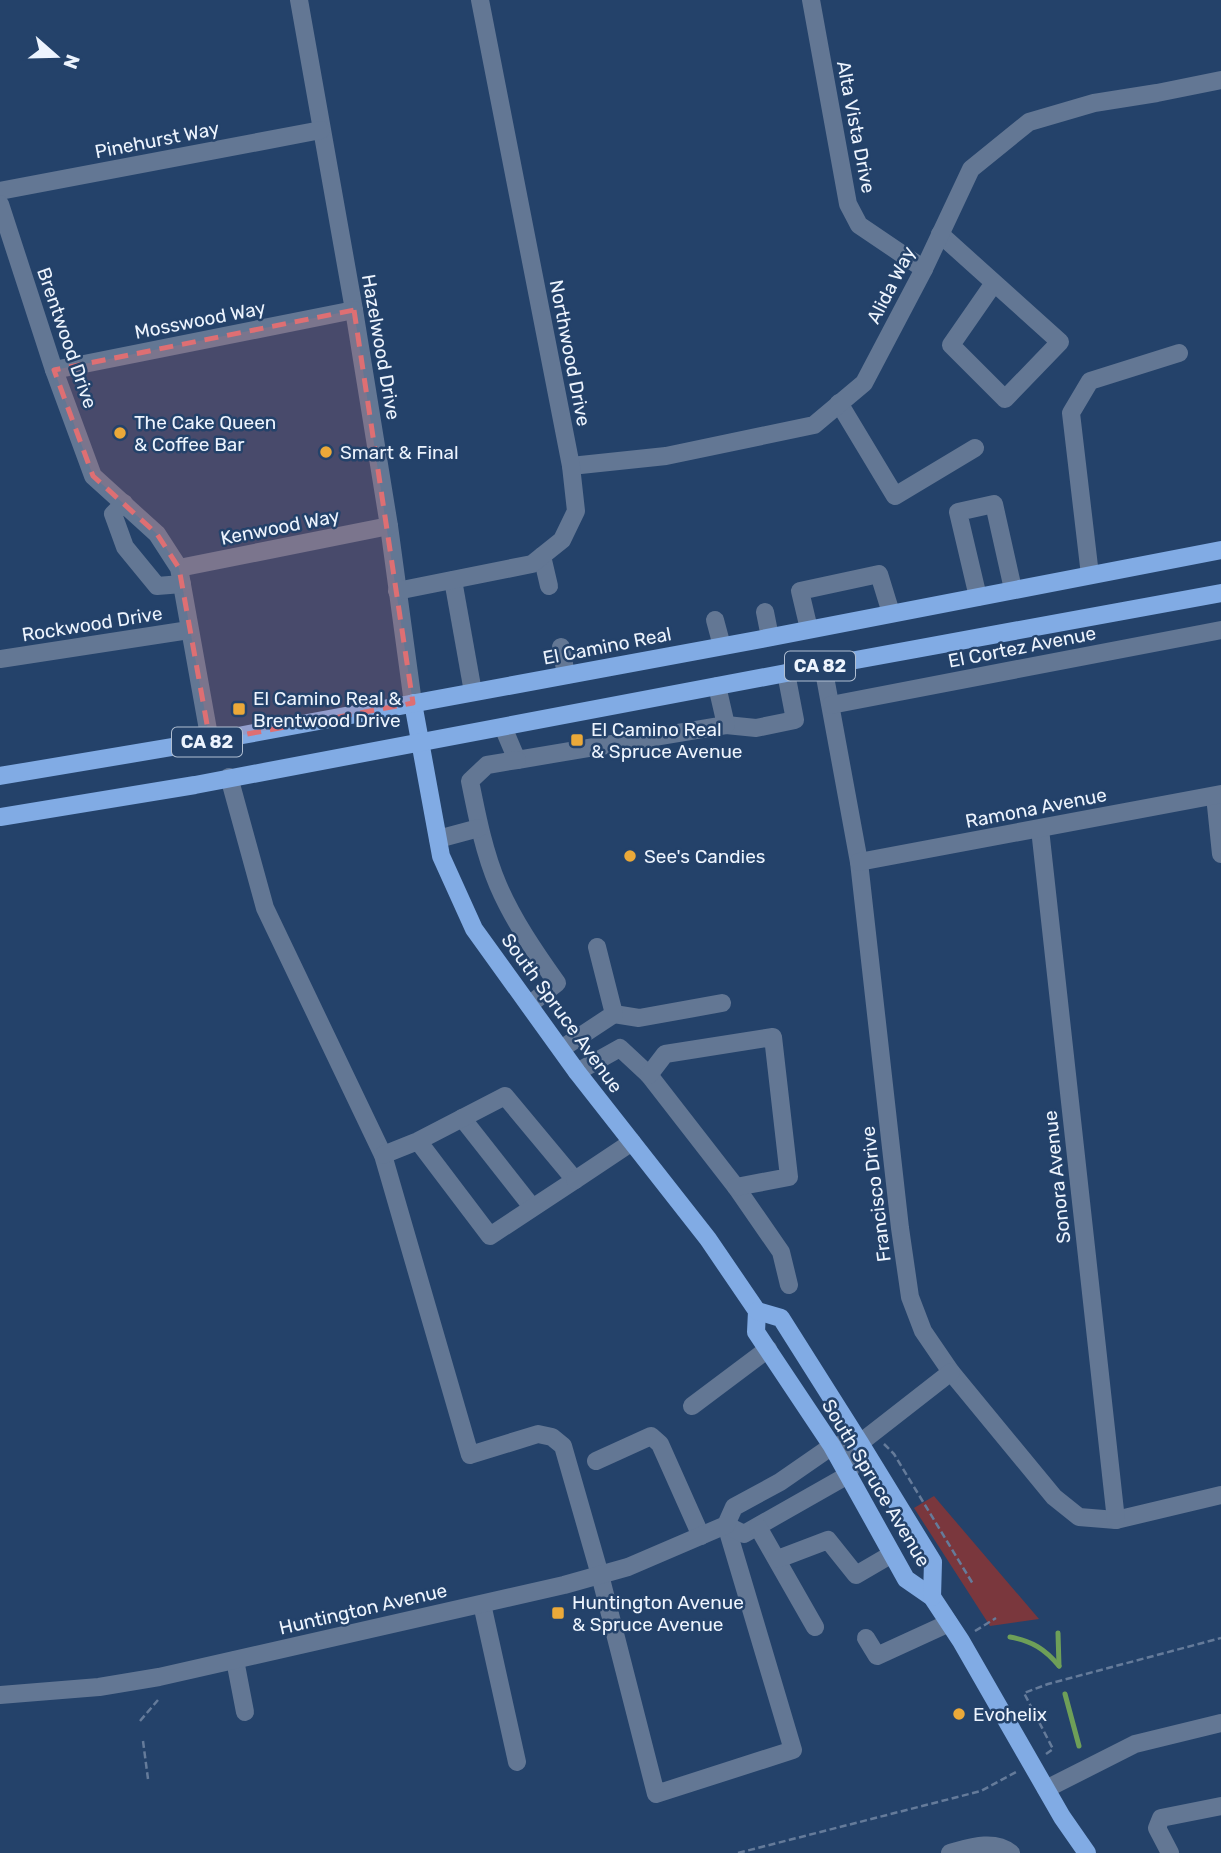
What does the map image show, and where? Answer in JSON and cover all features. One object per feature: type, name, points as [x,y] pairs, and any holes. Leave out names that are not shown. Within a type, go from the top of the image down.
[{"type":"main road","name":"El Camino Real","points":[[0,776],[210,741],[1221,550]]},
{"type":"main road","name":"CA 82","points":[[0,817],[195,785],[1221,593]]},
{"type":"main road","name":"South Spruce Avenue","points":[[413,703],[441,856],[474,929],[577,1072],[708,1239],[757,1311],[756,1332],[832,1446],[906,1579],[932,1597],[1087,1853]]},
{"type":"main road","name":"South Spruce Avenue","points":[[757,1311],[781,1318],[933,1562],[932,1597]]},
{"type":"street","name":"Hazelwood Drive","points":[[299,0],[390,526],[413,703]]},
{"type":"street","name":"Northwood Drive","points":[[397,591],[532,564],[562,540],[576,511],[571,466],[480,0]]},
{"type":"street","name":"Alta Vista Drive","points":[[811,0],[848,204],[859,225],[924,269]]},
{"type":"street","name":"Alida Way","points":[[571,466],[666,456],[814,425],[864,383],[924,269],[971,169],[1029,122],[1094,103],[1221,80]]},
{"type":"street","name":"Pinehurst Way","points":[[0,191],[321,130]]},
{"type":"street","name":"Brentwood Drive","points":[[0,204],[54,370],[93,475],[157,534],[180,576],[210,741]]},
{"type":"street","points":[[940,234],[1060,342],[1005,399],[951,345],[994,283]]},
{"type":"street","name":"Mosswood Way","points":[[54,370],[354,310]]},
{"type":"street","points":[[1090,575],[1071,413],[1090,381],[1180,353]]},
{"type":"street","points":[[839,403],[895,496],[975,448]]},
{"type":"street","points":[[124,503],[113,514],[125,547],[157,586],[180,576]]},
{"type":"street","points":[[978,597],[958,512],[995,504],[1013,589]]},
{"type":"street","name":"Kenwood Way","points":[[180,576],[390,526]]},
{"type":"street","points":[[542,556],[550,586]]},
{"type":"street","points":[[809,629],[800,591],[879,573],[891,613]]},
{"type":"street","points":[[453,580],[472,692]]},
{"type":"street","points":[[765,612],[770,637]]},
{"type":"street","points":[[715,620],[722,646]]},
{"type":"street","name":"Rockwood Drive","points":[[0,659],[189,630]]},
{"type":"street","name":"El Cortez Avenue","points":[[831,705],[1221,630]]},
{"type":"street","points":[[561,647],[566,675]]},
{"type":"street","name":"Francisco Drive","points":[[823,666],[859,862],[910,1297],[923,1331],[951,1372],[1054,1497],[1079,1517],[1116,1520],[1221,1495]]},
{"type":"street","points":[[529,1005],[557,982],[528,942],[498,885],[479,828],[470,781],[487,765],[726,725],[756,728],[795,720],[786,673]]},
{"type":"street","points":[[716,686],[726,725]]},
{"type":"street","points":[[503,727],[517,760]]},
{"type":"street","points":[[229,777],[265,908],[383,1155],[470,1455],[538,1434],[552,1437],[563,1446],[600,1575],[656,1794],[793,1749],[726,1525]]},
{"type":"street","points":[[1218,795],[1221,854]]},
{"type":"street","name":"Ramona Avenue","points":[[859,862],[1218,795]]},
{"type":"street","points":[[438,839],[479,828]]},
{"type":"street","name":"Sonora Avenue","points":[[1040,829],[1116,1520]]},
{"type":"street","points":[[597,947],[614,1014]]},
{"type":"street","points":[[561,1049],[614,1014],[639,1018],[722,1003]]},
{"type":"street","points":[[649,1074],[665,1054],[772,1037],[789,1177],[736,1187]]},
{"type":"street","points":[[577,1072],[620,1048],[649,1074],[736,1187],[781,1252],[789,1285]]},
{"type":"street","points":[[383,1155],[418,1141],[505,1096],[575,1180]]},
{"type":"street","points":[[463,1118],[532,1208]]},
{"type":"street","points":[[418,1141],[490,1236],[632,1142]]},
{"type":"street","points":[[691,1406],[768,1349]]},
{"type":"street","points":[[815,1627],[758,1527],[848,1475],[860,1443],[951,1372]]},
{"type":"street","points":[[596,1461],[651,1436],[660,1444],[701,1536]]},
{"type":"street","name":"Huntington Avenue","points":[[0,1695],[99,1687],[235,1660],[482,1604],[628,1567],[726,1525],[734,1507],[780,1482],[832,1446],[860,1443]]},
{"type":"street","name":"Huntington Avenue","points":[[726,1525],[744,1534],[758,1527]]},
{"type":"street","points":[[778,1559],[828,1540],[856,1575],[892,1554]]},
{"type":"street","points":[[482,1604],[517,1762]]},
{"type":"street","points":[[866,1638],[877,1656],[949,1623]]},
{"type":"street","points":[[235,1660],[245,1712]]},
{"type":"street","points":[[1046,1789],[1135,1744],[1221,1723]]},
{"type":"street","points":[[1170,1853],[1157,1828],[1161,1818],[1221,1806]]},
{"type":"street","points":[[950,1853],[977,1846],[995,1846],[1010,1853]]},
{"type":"path","points":[[884,1444],[894,1454],[973,1584]]},
{"type":"path","points":[[961,1641],[996,1618]]},
{"type":"path","points":[[1053,1749],[1024,1693],[1048,1684],[1221,1638]]},
{"type":"path","points":[[140,1721],[159,1700]]},
{"type":"path","points":[[143,1741],[148,1779]]},
{"type":"path","points":[[738,1853],[981,1791],[1008,1777]]},
{"type":"highlighted area","points":[[354,310],[413,703],[210,741],[179,568],[157,534],[93,476],[54,370]]},
{"type":"shaded area","points":[[934,1496],[1039,1619],[990,1626],[914,1508]]},
{"type":"waterway","points":[[1058,1633],[1059,1666]]},
{"type":"waterway","points":[[1010,1637],[1037,1647],[1059,1666]]},
{"type":"waterway","points":[[1065,1694],[1079,1746]]},
{"type":"place","name":"The Cake Queen & Coffee Bar","points":[[120,433]]},
{"type":"place","name":"Smart & Final","points":[[326,452]]},
{"type":"place","name":"El Camino Real & Brentwood Drive","points":[[239,709]]},
{"type":"place","name":"El Camino Real & Spruce Avenue","points":[[577,740]]},
{"type":"place","name":"See's Candies","points":[[630,856]]},
{"type":"place","name":"Huntington Avenue & Spruce Avenue","points":[[558,1613]]},
{"type":"place","name":"Evohelix","points":[[959,1714]]}]
